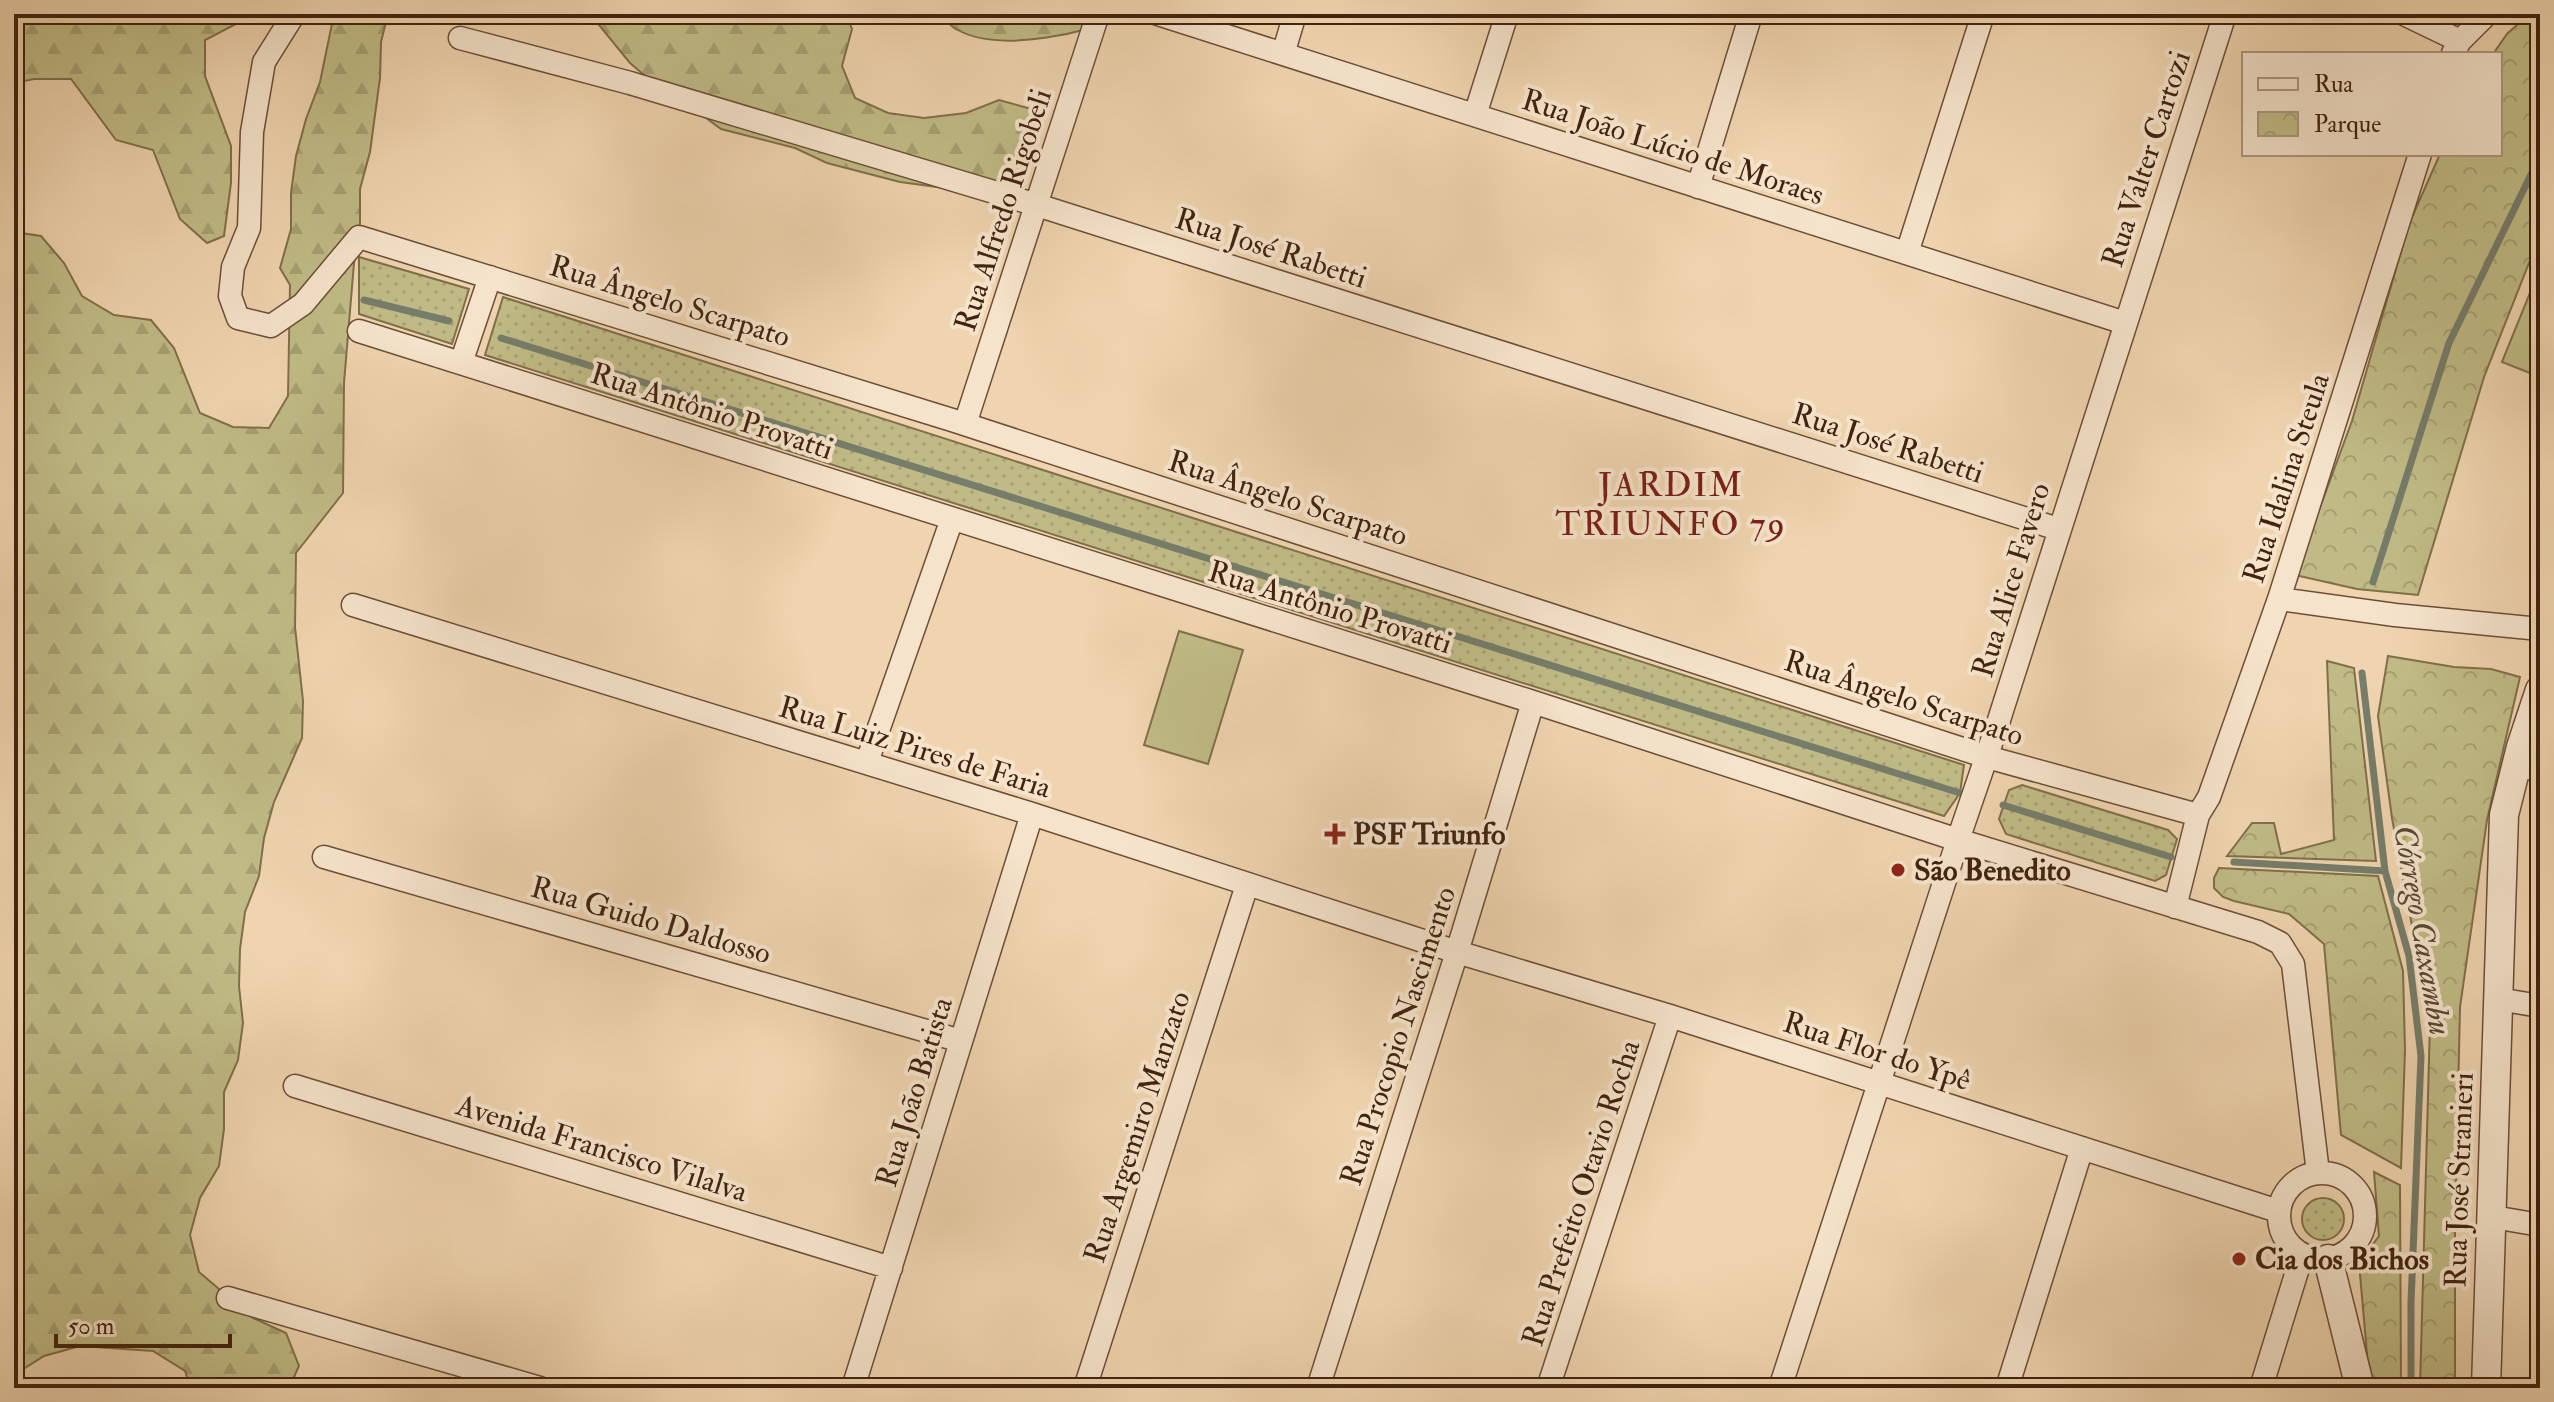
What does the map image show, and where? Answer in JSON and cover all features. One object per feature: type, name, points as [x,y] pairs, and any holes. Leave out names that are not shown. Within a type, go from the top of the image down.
[{"type":"street","name":"Rua Ângelo Scarpato","points":[[294,14],[264,62],[252,132],[249,228],[233,267],[230,296],[238,318],[271,326],[303,304],[359,237],[965,424],[1987,757],[2198,815]]},
{"type":"street","name":"Rua Alfredo Rigobeli","points":[[965,424],[1098,14]]},
{"type":"street","name":"Rua João Lúcio de Moraes","points":[[1158,14],[1198,21],[1283,54],[2125,323]]},
{"type":"street","points":[[1283,54],[1295,14]]},
{"type":"street","points":[[1475,115],[1507,14]]},
{"type":"street","points":[[1698,187],[1751,14]]},
{"type":"street","points":[[1907,253],[1983,14]]},
{"type":"street","name":"Rua Valter Cartozi","points":[[2125,323],[2225,14]]},
{"type":"street","points":[[2404,14],[2456,47],[2487,14]]},
{"type":"street","name":"Rua José Rabetti","points":[[460,38],[630,83],[1037,205],[2058,529]]},
{"type":"street","name":"Rua Idalina Steula","points":[[2175,907],[2198,815],[2209,797],[2279,599],[2419,156]]},
{"type":"street","points":[[461,363],[490,277]]},
{"type":"street","name":"Rua Alice Favero","points":[[1780,1388],[1987,757],[2125,323]]},
{"type":"street","name":"Rua Antônio Provatti","points":[[359,331],[1533,702],[1958,840],[2258,932],[2280,943],[2293,964],[2318,1173]]},
{"type":"street","points":[[867,762],[952,519]]},
{"type":"street","points":[[2279,599],[2395,615],[2540,629]]},
{"type":"street","name":"Rua Luiz Pires de Faria","points":[[353,605],[867,762],[1457,952]]},
{"type":"street","name":"Rua José Stranieri","points":[[2486,1388],[2504,815],[2528,768],[2540,690]]},
{"type":"street","name":"Rua Procopio Nascimento","points":[[1318,1388],[1533,702]]},
{"type":"street","name":"Rua João Batista","points":[[853,1388],[1032,814]]},
{"type":"street","name":"Rua Guido Daldosso","points":[[324,857],[961,1041]]},
{"type":"street","name":"Rua Argemiro Manzato","points":[[1085,1388],[1247,885]]},
{"type":"street","name":"Rua Flor do Ypê","points":[[1457,952],[1670,1016],[2278,1211]]},
{"type":"street","points":[[2498,999],[2540,1006]]},
{"type":"street","name":"Rua Prefeito Otavio Rocha","points":[[1548,1388],[1670,1016]]},
{"type":"street","name":"Avenida Francisco Vilalva","points":[[295,1086],[891,1268]]},
{"type":"street","points":[[2007,1388],[2082,1148]]},
{"type":"street","points":[[2318,1173],[2344,1179],[2362,1198],[2365,1225],[2352,1248],[2315,1257],[2291,1248],[2283,1237],[2278,1211],[2287,1189],[2296,1181],[2318,1173]]},
{"type":"street","points":[[2493,1217],[2540,1225]]},
{"type":"street","points":[[2261,1388],[2315,1257]]},
{"type":"street","points":[[2315,1257],[2360,1388]]},
{"type":"street","points":[[228,1298],[540,1388]]},
{"type":"green space","points":[[14,14],[255,14],[205,40],[205,76],[231,146],[231,183],[224,236],[207,243],[180,219],[153,150],[116,140],[71,79],[34,79],[14,83]]},
{"type":"green space","points":[[334,14],[388,14],[381,42],[380,78],[370,152],[360,189],[360,226],[344,383],[343,493],[296,553],[295,627],[303,701],[302,738],[274,802],[264,838],[259,876],[245,912],[239,986],[243,1023],[238,1060],[224,1092],[224,1129],[219,1166],[200,1198],[190,1235],[199,1272],[253,1318],[286,1333],[299,1366],[289,1388],[191,1388],[185,1371],[153,1351],[80,1346],[44,1356],[14,1375],[14,232],[41,236],[64,263],[82,296],[114,315],[151,320],[174,348],[200,413],[233,427],[269,428],[288,396],[290,285],[280,268],[291,229],[291,193],[296,156],[320,82]]},
{"type":"green space","points":[[590,14],[846,14],[852,29],[842,66],[855,98],[888,113],[924,118],[966,113],[999,100],[1035,110],[1030,147],[1011,179],[974,188],[900,182],[827,163],[795,148],[721,129],[657,86],[630,63]]},
{"type":"green space","points":[[939,14],[1132,14],[1045,38],[997,40],[976,37],[955,29]]},
{"type":"green space","points":[[2529,14],[2540,14],[2540,235],[2484,377],[2418,595],[2357,589],[2295,575],[2352,421],[2409,224],[2439,156],[2502,156],[2502,52],[2494,52],[2507,34]]},
{"type":"green space","points":[[359,257],[469,289],[452,344],[359,314]]},
{"type":"green space","points":[[2540,268],[2540,377],[2502,362]]},
{"type":"green space","points":[[503,297],[1964,765],[1960,793],[1944,816],[485,355]]},
{"type":"green space","points":[[1179,631],[1243,650],[1208,764],[1144,745]]},
{"type":"green space","points":[[2388,656],[2454,667],[2491,669],[2520,677],[2487,820],[2460,1007],[2455,1388],[2420,1388],[2430,1023],[2392,818],[2378,716]]},
{"type":"green space","points":[[2327,661],[2354,668],[2376,861],[2227,856],[2252,823],[2274,823],[2281,854],[2334,840]]},
{"type":"green space","points":[[2022,785],[2168,830],[2177,839],[2166,875],[2155,881],[2006,834],[1999,819],[2009,790]]},
{"type":"green space","points":[[2219,868],[2378,876],[2403,971],[2405,1050],[2401,1168],[2341,1135],[2324,944],[2289,914],[2223,897],[2214,888],[2214,878]]},
{"type":"green space","points":[[2374,1172],[2400,1185],[2401,1388],[2370,1388],[2359,1263],[2379,1236]]},
{"type":"green space","points":[[2323,1198],[2338,1204],[2344,1219],[2338,1234],[2323,1240],[2308,1234],[2302,1219],[2308,1204]]},
{"type":"waterway","name":"Córrego Caxambu","points":[[2373,582],[2449,343],[2540,156]]},
{"type":"waterway","points":[[364,300],[449,321]]},
{"type":"waterway","points":[[501,338],[1960,793]]},
{"type":"waterway","name":"Córrego Caxambu","points":[[2362,673],[2385,871],[2409,956],[2421,1056],[2411,1302],[2411,1388]]},
{"type":"waterway","points":[[2003,805],[2171,857]]},
{"type":"waterway","points":[[2234,862],[2385,871]]},
{"type":"place","name":"PSF Triunfo","points":[[1335,834]]},
{"type":"place","name":"São Benedito","points":[[1898,870]]},
{"type":"place","name":"Cia dos Bichos","points":[[2239,1259]]},
{"type":"district","name":"JARDIM TRIUNFO 79","points":[[1671,504]]}]
